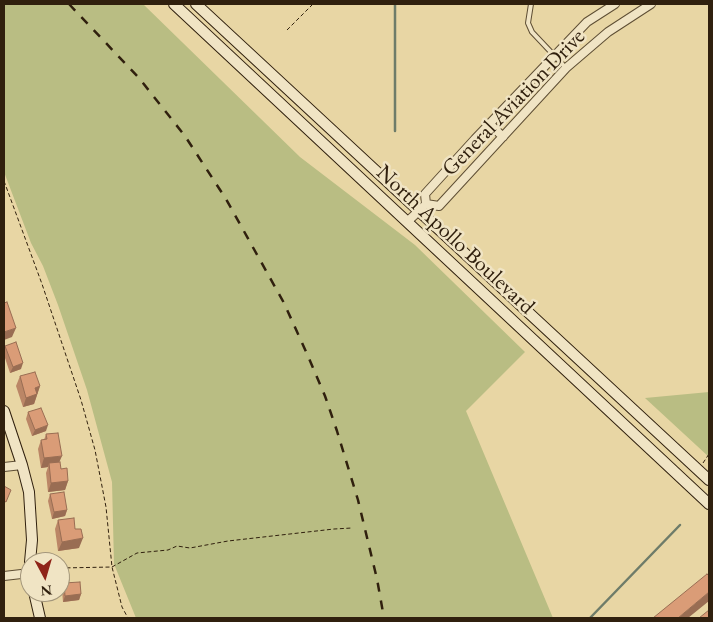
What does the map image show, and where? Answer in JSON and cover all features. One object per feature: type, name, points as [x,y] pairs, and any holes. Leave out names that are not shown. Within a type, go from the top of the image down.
[{"type":"street","name":"North Apollo Boulevard","points":[[174,4],[709,504]]},
{"type":"street","name":"North Apollo Boulevard","points":[[196,4],[709,480]]},
{"type":"street","name":"General Aviation Drive","points":[[426,204],[425,194],[554,55],[588,22],[615,4]]},
{"type":"street","name":"General Aviation Drive","points":[[426,204],[439,206],[566,68],[608,32],[651,4]]},
{"type":"street","points":[[490,124],[504,137]]},
{"type":"street","name":"General Aviation Drive","points":[[408,221],[426,204]]},
{"type":"street","points":[[4,411],[29,492],[31,552]]},
{"type":"street","points":[[4,467],[22,465]]},
{"type":"street","points":[[4,576],[20,575]]},
{"type":"street","points":[[36,602],[40,618]]},
{"type":"lane","points":[[531,4],[528,23],[532,32],[566,68]]},
{"type":"path","points":[[288,30],[313,4]]},
{"type":"path","points":[[4,181],[39,276],[81,400],[95,450],[106,507],[112,567],[122,607],[128,618]]},
{"type":"path","points":[[70,568],[112,567],[137,553],[168,550],[177,546],[190,548],[228,541],[352,528]]},
{"type":"green space","points":[[4,4],[143,4],[300,157],[415,245],[525,352],[466,411],[553,618],[136,618],[114,564],[112,482],[87,390],[58,305],[43,266],[31,243],[4,172]]},
{"type":"green space","points":[[709,392],[709,457],[645,398]]},
{"type":"building","points":[[7,302],[16,328],[4,332],[4,303]]},
{"type":"building","points":[[16,342],[23,363],[13,367],[5,346]]},
{"type":"building","points":[[35,372],[40,386],[35,388],[37,394],[26,398],[20,376]]},
{"type":"building","points":[[41,408],[48,425],[35,430],[28,412]]},
{"type":"building","points":[[58,433],[62,456],[44,458],[41,440],[47,439],[46,434]]},
{"type":"building","points":[[60,462],[61,469],[67,468],[68,481],[51,483],[49,463]]},
{"type":"building","points":[[4,486],[11,490],[6,502],[4,501]]},
{"type":"building","points":[[64,492],[67,510],[54,512],[50,494]]},
{"type":"building","points":[[74,518],[75,529],[81,529],[83,538],[62,542],[58,520]]},
{"type":"building","points":[[707,574],[709,576],[709,592],[678,618],[653,618]]},
{"type":"building","points":[[80,582],[81,594],[70,595],[70,583]]},
{"type":"building","points":[[709,610],[709,618],[699,618]]},
{"type":"waterway","points":[[395,4],[395,131]]},
{"type":"waterway","points":[[590,618],[680,525]]},
{"type":"railway","points":[[69,4],[139,78],[185,136],[226,199],[284,303],[325,396],[337,431],[358,500],[377,579],[384,618]]}]
